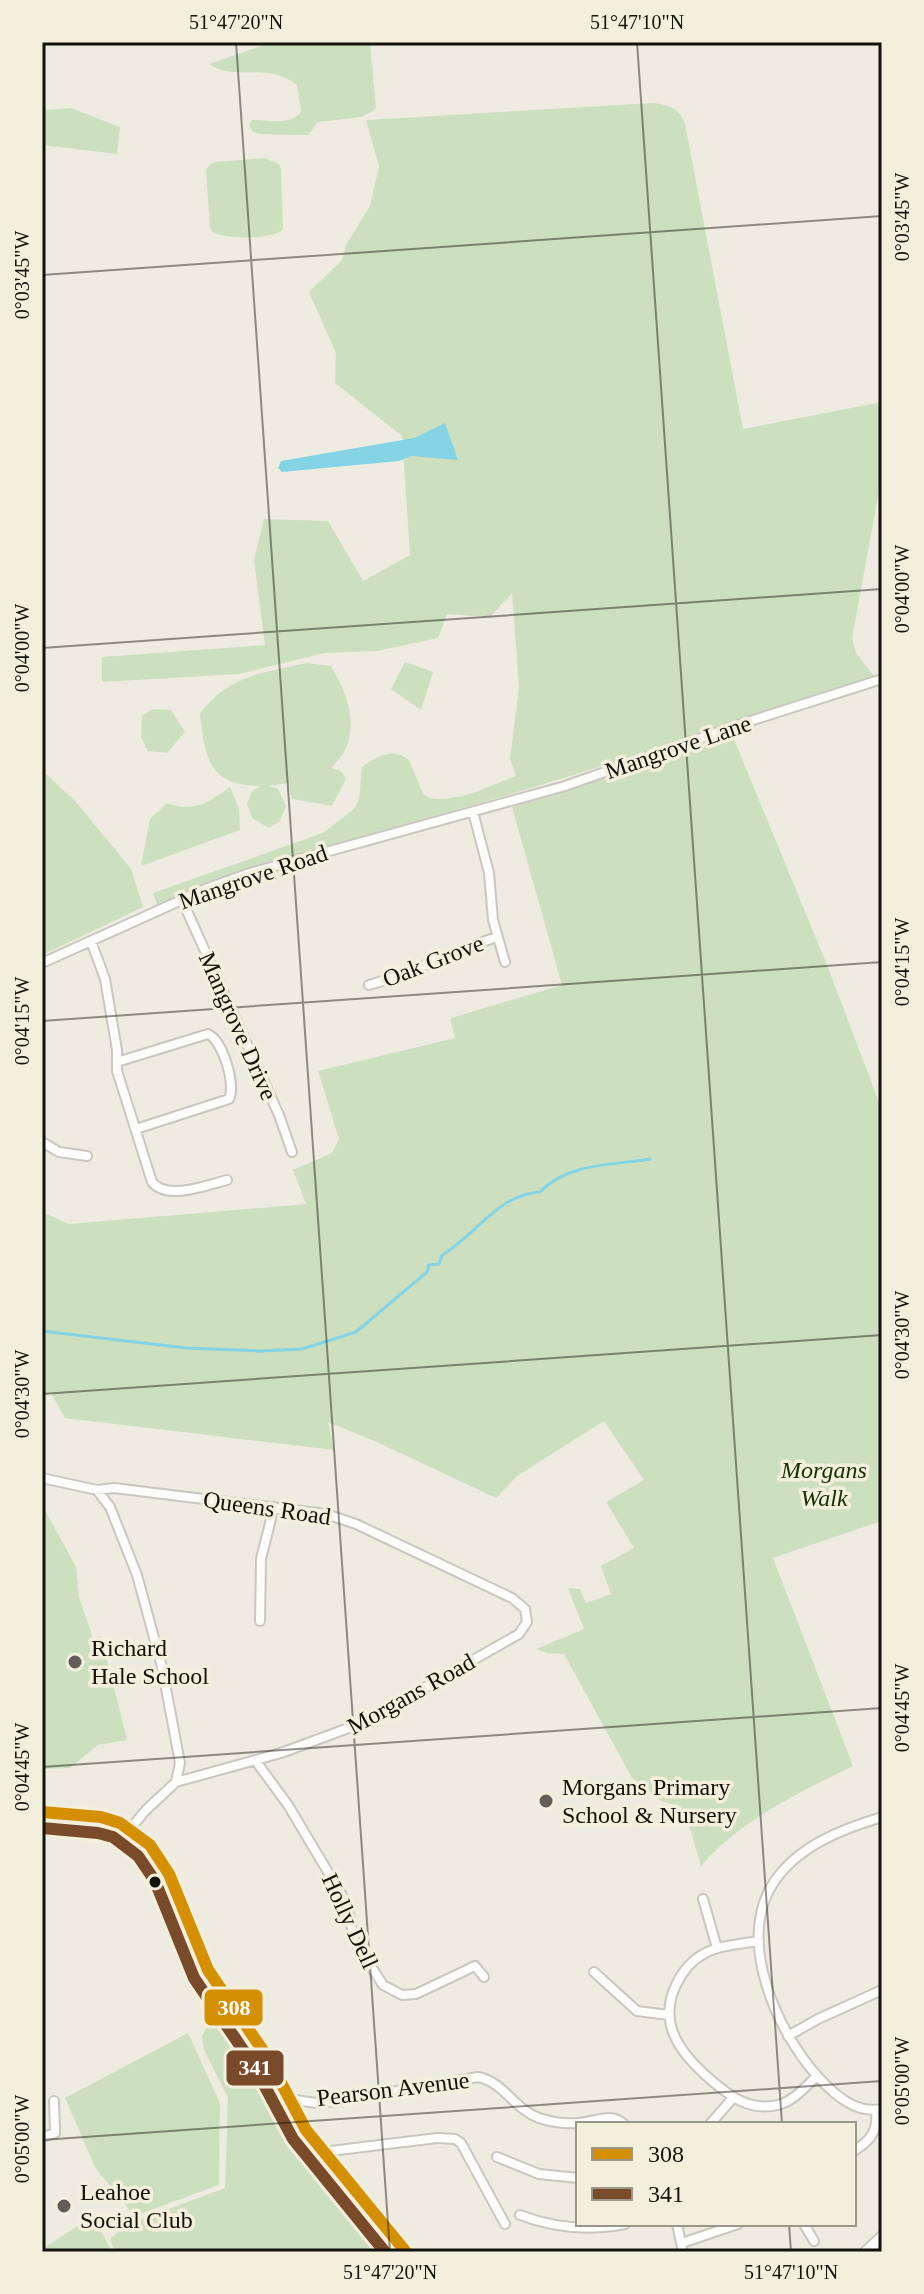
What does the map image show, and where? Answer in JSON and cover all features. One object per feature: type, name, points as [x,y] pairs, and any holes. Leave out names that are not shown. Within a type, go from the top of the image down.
[{"type":"main road","points":[[42,1812],[101,1817],[130,1829],[158,1855],[169,1874],[208,1970],[268,2058],[306,2130],[406,2252]]},
{"type":"street","name":"Mangrove Lane","points":[[473,812],[565,786],[744,723],[882,679]]},
{"type":"street","name":"Mangrove Road","points":[[42,963],[232,879],[473,812]]},
{"type":"street","name":"Oak Grove","points":[[473,812],[491,883],[491,912],[505,962]]},
{"type":"street","name":"Mangrove Drive","points":[[182,900],[279,1115],[292,1152]]},
{"type":"street","name":"Oak Grove","points":[[369,985],[415,971],[497,937]]},
{"type":"street","points":[[91,941],[105,979],[117,1071],[152,1182],[159,1189],[187,1189],[227,1180]]},
{"type":"street","points":[[117,1062],[208,1034],[217,1040],[233,1083],[229,1099],[136,1129]]},
{"type":"street","points":[[42,1142],[59,1152],[87,1156]]},
{"type":"street","name":"Queens Road","points":[[42,1478],[97,1490],[127,1489],[326,1514],[356,1524],[523,1605]]},
{"type":"street","points":[[97,1490],[110,1507],[121,1530],[153,1630],[176,1730],[180,1763],[176,1782],[130,1829]]},
{"type":"street","points":[[260,1621],[261,1559],[274,1507]]},
{"type":"street","name":"Morgans Road","points":[[176,1782],[342,1732],[400,1704],[519,1634],[527,1622],[523,1605]]},
{"type":"street","name":"Holly Dell","points":[[255,1760],[288,1805],[347,1904],[354,1940],[383,1985],[394,1992],[410,1995],[425,1991],[475,1966],[484,1977]]},
{"type":"street","points":[[856,2150],[876,2130],[879,2110],[864,2110],[847,2102],[817,2076],[788,2036],[771,1999],[759,1941],[767,1896],[784,1869],[825,1839],[882,1817]]},
{"type":"street","points":[[703,1899],[717,1948]]},
{"type":"street","points":[[759,1941],[717,1948],[695,1960],[680,1978],[672,1995],[669,2015],[673,2034],[684,2055],[733,2098],[754,2106],[775,2105],[795,2096],[817,2076]]},
{"type":"street","points":[[594,1972],[637,2011],[669,2015]]},
{"type":"street","points":[[788,2036],[882,1990]]},
{"type":"street","name":"Pearson Avenue","points":[[289,2099],[316,2103],[339,2101],[478,2077],[492,2081],[523,2109],[540,2118],[576,2122]]},
{"type":"street","points":[[712,2122],[733,2098]]},
{"type":"street","points":[[42,2137],[55,2133],[54,2101]]},
{"type":"street","name":"Pearson Avenue","points":[[585,2122],[609,2117],[620,2122]]},
{"type":"street","points":[[322,2152],[437,2138],[455,2139],[461,2143],[505,2224]]},
{"type":"street","points":[[497,2157],[539,2174],[576,2178]]},
{"type":"street","points":[[520,2215],[583,2229],[608,2226]]},
{"type":"street","points":[[677,2226],[682,2248],[733,2226]]},
{"type":"street","points":[[805,2226],[814,2241]]},
{"type":"street","points":[[866,2252],[882,2237]]},
{"type":"green space","points":[[273,42],[370,42],[376,109],[362,117],[318,122],[308,135],[258,134],[252,131],[249,124],[252,120],[285,121],[301,112],[297,85],[274,74],[229,72],[209,64]]},
{"type":"green space","points":[[653,103],[673,108],[685,124],[743,429],[882,402],[882,475],[852,638],[856,653],[878,681],[521,791],[209,881],[158,907],[153,893],[323,833],[354,809],[359,799],[362,767],[379,757],[397,754],[409,760],[423,794],[432,798],[469,794],[516,776],[510,759],[519,687],[512,593],[490,617],[447,614],[438,638],[377,651],[324,653],[239,674],[102,682],[102,657],[265,645],[254,560],[264,519],[328,521],[363,581],[410,555],[402,436],[335,383],[336,353],[309,292],[342,260],[346,245],[370,206],[379,166],[366,120]]},
{"type":"green space","points":[[71,108],[120,127],[117,154],[42,145],[42,110]]},
{"type":"green space","points":[[265,158],[279,164],[281,169],[283,229],[270,235],[250,237],[214,233],[210,228],[206,170],[210,164]]},
{"type":"green space","points":[[405,662],[433,672],[421,710],[391,689]]},
{"type":"green space","points":[[307,663],[331,666],[344,692],[350,732],[341,756],[331,768],[341,771],[346,779],[332,806],[292,799],[288,783],[269,786],[278,789],[286,806],[280,821],[269,828],[252,818],[247,804],[252,791],[261,786],[230,781],[212,766],[204,743],[200,714],[222,691],[234,684],[261,673]]},
{"type":"green space","points":[[152,709],[171,710],[185,732],[167,753],[148,751],[141,737],[142,716]]},
{"type":"green space","name":"Morgans Walk","points":[[733,737],[827,965],[882,1110],[882,1521],[773,1558],[853,1766],[753,1821],[734,1834],[701,1866],[681,1807],[661,1801],[632,1778],[564,1654],[536,1649],[584,1629],[568,1588],[580,1589],[586,1603],[611,1594],[601,1566],[634,1548],[606,1502],[644,1480],[604,1421],[517,1476],[496,1498],[328,1422],[334,1450],[65,1418],[51,1393],[42,1396],[42,1212],[69,1224],[306,1204],[293,1170],[332,1153],[339,1139],[318,1071],[455,1038],[450,1019],[454,1017],[562,985],[512,807]]},
{"type":"green space","points":[[42,770],[77,803],[131,869],[143,907],[42,955]]},
{"type":"green space","points":[[230,787],[239,809],[240,830],[141,866],[150,819],[167,803],[193,807],[215,798]]},
{"type":"green space","name":"Richard Hale School","points":[[42,1505],[76,1567],[79,1597],[93,1638],[101,1636],[127,1740],[98,1745],[70,1768],[42,1769]]},
{"type":"green space","points":[[210,2023],[236,2027],[272,2081],[305,2143],[394,2252],[115,2252],[110,2239],[128,2224],[225,2188],[228,2098],[204,2050],[202,2036]]},
{"type":"green space","points":[[188,2033],[220,2103],[219,2185],[134,2216],[95,2167],[65,2098]]},
{"type":"green space","points":[[93,2216],[112,2252],[42,2252],[42,2249]]},
{"type":"water","points":[[445,423],[458,460],[411,456],[399,461],[282,472],[278,468],[281,461],[414,438]]},
{"type":"waterway","points":[[42,1331],[186,1348],[302,1349],[356,1332],[427,1272],[429,1265],[439,1264],[442,1255],[512,1200],[540,1192],[563,1175],[577,1170],[650,1159]]},
{"type":"transit line","name":"308","points":[[42,1812],[101,1817],[120,1823],[150,1845],[169,1874],[208,1970],[268,2058],[306,2130],[406,2252]]},
{"type":"transit line","name":"341","points":[[42,1828],[113,1837],[138,1856],[155,1881],[194,1978],[254,2066],[293,2139],[385,2252]]},
{"type":"place","name":"Richard Hale School","points":[[75,1662]]},
{"type":"place","name":"Morgans Primary School & Nursery","points":[[546,1801]]},
{"type":"place","name":"Leahoe Social Club","points":[[64,2206]]}]
